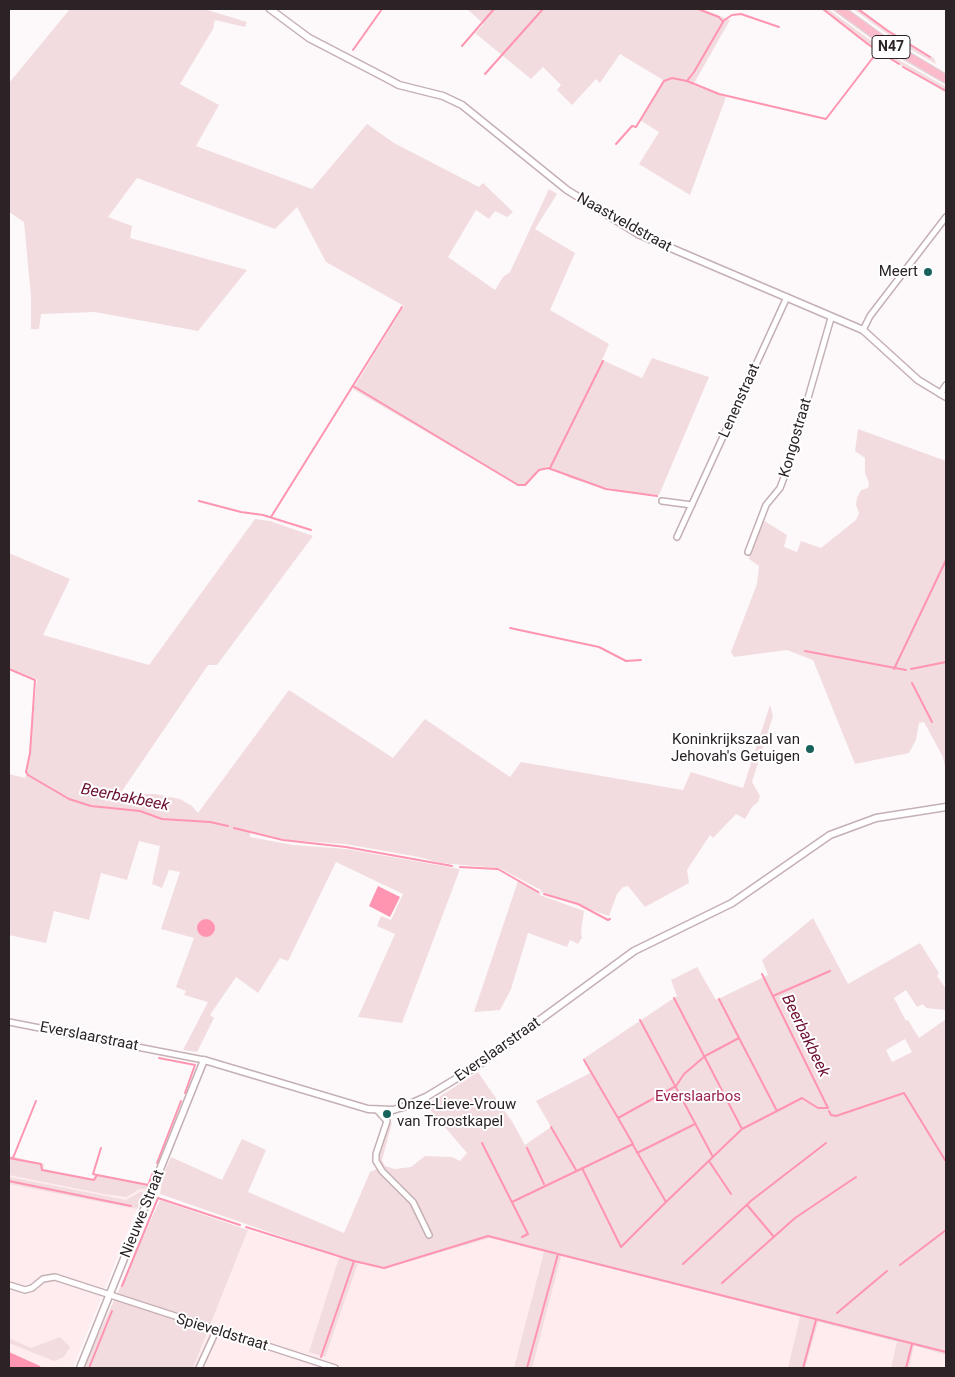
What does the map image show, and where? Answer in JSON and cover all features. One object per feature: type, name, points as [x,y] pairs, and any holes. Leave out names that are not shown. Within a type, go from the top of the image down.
[{"type":"main road","name":"N47","points":[[840,9],[890,46],[946,79]]},
{"type":"street","name":"Naastveldstraat","points":[[270,9],[309,38],[399,84],[443,96],[462,106],[566,190],[638,234],[787,297],[831,318],[863,330],[918,380],[943,396]]},
{"type":"street","points":[[863,330],[870,316],[946,217]]},
{"type":"street","name":"Lenenstraat","points":[[677,537],[787,297]]},
{"type":"street","name":"Kongostraat","points":[[748,552],[766,505],[780,488],[789,464],[831,318]]},
{"type":"street","points":[[943,396],[946,385]]},
{"type":"street","points":[[662,501],[692,505]]},
{"type":"street","name":"Everslaarstraat","points":[[9,1022],[204,1060],[377,1110],[393,1110],[426,1097],[461,1077],[634,951],[732,904],[830,835],[876,818],[946,807]]},
{"type":"street","name":"Nieuwe Straat","points":[[80,1368],[111,1296],[204,1060]]},
{"type":"street","points":[[377,1110],[387,1121]]},
{"type":"street","points":[[393,1110],[387,1121],[376,1154],[376,1161],[382,1171],[413,1202],[429,1235]]},
{"type":"street","name":"Spieveldstraat","points":[[9,1285],[26,1290],[32,1288],[43,1279],[55,1278],[335,1368]]},
{"type":"street","points":[[199,1368],[216,1331]]},
{"type":"shaded area","points":[[378,886],[400,897],[390,917],[369,906]]},
{"type":"shaded area","points":[[206,919],[212,922],[215,928],[212,934],[206,937],[200,934],[197,928],[200,922]]},
{"type":"shaded area","points":[[9,1156],[44,1164],[43,1169],[93,1179],[96,1174],[149,1184],[137,1209],[73,1368],[9,1368]]},
{"type":"shaded area","points":[[248,1230],[364,1265],[387,1268],[490,1238],[946,1355],[946,1368],[193,1368]]},
{"type":"shaded area","points":[[9,1352],[40,1366],[41,1368],[9,1368]]},
{"type":"green space","points":[[70,9],[204,9],[247,22],[245,27],[215,20],[213,29],[180,84],[219,105],[196,146],[312,189],[367,124],[394,143],[479,187],[483,183],[513,212],[507,217],[495,211],[489,219],[476,210],[448,257],[495,290],[503,277],[510,272],[549,189],[557,194],[535,229],[575,253],[550,310],[609,344],[602,360],[642,378],[652,358],[709,377],[659,495],[634,493],[593,485],[570,478],[548,466],[540,470],[526,486],[517,485],[353,389],[404,306],[326,262],[297,207],[275,229],[137,178],[108,217],[132,226],[130,238],[247,270],[198,331],[95,312],[41,314],[39,329],[31,329],[31,297],[24,222],[9,212],[9,83]]},
{"type":"green space","points":[[467,9],[701,9],[730,20],[693,85],[726,97],[690,195],[639,164],[659,132],[640,120],[663,80],[620,54],[600,83],[596,79],[572,105],[557,90],[561,85],[543,67],[531,79],[475,33],[484,24]]},
{"type":"green space","points":[[821,9],[828,9],[892,56],[946,87],[946,93],[866,44]]},
{"type":"green space","points":[[831,9],[834,9],[892,52],[946,85],[892,54]]},
{"type":"green space","points":[[853,9],[860,9],[934,58],[936,64],[901,44]]},
{"type":"green space","points":[[858,429],[946,461],[946,773],[943,757],[924,722],[919,723],[916,740],[909,753],[855,764],[813,660],[787,650],[734,657],[731,652],[757,584],[759,566],[749,559],[763,520],[787,535],[784,547],[797,552],[801,541],[821,548],[856,520],[859,513],[856,505],[857,498],[861,490],[868,488],[869,483],[865,473],[865,458],[855,451]]},
{"type":"green space","points":[[255,519],[270,521],[313,536],[217,665],[208,665],[120,794],[155,794],[180,799],[192,806],[198,813],[289,690],[393,758],[425,719],[510,777],[521,762],[683,790],[691,772],[743,788],[770,705],[773,716],[752,782],[760,796],[758,802],[752,807],[745,819],[736,814],[713,838],[710,835],[687,870],[689,883],[645,907],[628,886],[623,887],[617,894],[609,916],[541,892],[541,890],[499,868],[440,863],[419,857],[345,844],[288,840],[250,831],[250,837],[293,845],[346,849],[460,869],[402,1023],[358,1017],[395,934],[377,926],[381,916],[391,920],[403,894],[336,862],[288,961],[280,958],[258,993],[236,977],[210,1015],[214,1018],[197,1052],[183,1050],[208,1002],[184,995],[186,991],[176,987],[194,938],[161,929],[180,872],[169,870],[162,888],[152,884],[160,846],[139,841],[127,880],[101,873],[89,920],[54,911],[46,943],[9,935],[9,774],[25,778],[27,773],[37,679],[9,668],[9,553],[70,579],[43,635],[149,665]]},
{"type":"green space","points":[[518,881],[541,892],[540,895],[584,911],[581,931],[582,938],[578,944],[570,940],[567,947],[528,933],[511,989],[500,1010],[474,1012]]},
{"type":"green space","name":"Everslaarbos","points":[[813,918],[848,984],[920,943],[939,973],[937,976],[946,989],[946,1010],[926,1008],[923,1004],[917,1007],[906,990],[894,998],[906,1021],[908,1020],[919,1038],[946,1019],[946,1355],[914,1346],[909,1368],[891,1368],[897,1342],[818,1322],[805,1368],[788,1368],[800,1317],[561,1256],[532,1368],[514,1368],[544,1252],[490,1238],[387,1268],[358,1263],[325,1357],[309,1352],[339,1258],[346,1259],[160,1194],[163,1175],[171,1157],[222,1180],[242,1139],[266,1150],[248,1192],[344,1233],[370,1172],[377,1169],[372,1163],[373,1156],[384,1121],[392,1123],[382,1160],[385,1166],[395,1169],[411,1167],[425,1156],[452,1157],[460,1161],[467,1153],[426,1105],[478,1072],[513,1123],[525,1145],[551,1127],[536,1101],[590,1073],[583,1059],[677,996],[671,980],[697,967],[716,1000],[768,975],[762,960]],"holes":[[[905,1039],[912,1052],[892,1062],[886,1050]]]},
{"type":"green space","points":[[9,1156],[44,1164],[43,1169],[93,1179],[96,1174],[149,1184],[147,1189],[139,1189],[127,1197],[9,1175]]},
{"type":"green space","points":[[9,1177],[126,1200],[140,1192],[146,1192],[137,1209],[9,1184]]},
{"type":"green space","points":[[160,1200],[248,1230],[193,1368],[83,1368]]},
{"type":"green space","points":[[60,1337],[70,1347],[64,1357],[54,1361],[9,1343],[9,1338],[31,1348]]},
{"type":"waterway","points":[[353,50],[382,9]]},
{"type":"waterway","points":[[462,46],[494,9]]},
{"type":"waterway","points":[[485,74],[543,9]]},
{"type":"waterway","points":[[616,144],[632,126],[636,127],[664,81],[672,78],[687,81],[694,72],[723,22],[719,17],[698,9]]},
{"type":"waterway","points":[[823,9],[869,45],[899,64]]},
{"type":"waterway","points":[[858,9],[888,31],[930,57]]},
{"type":"waterway","points":[[723,21],[732,15],[741,14],[779,27]]},
{"type":"waterway","points":[[687,81],[719,94],[826,119],[878,51]]},
{"type":"waterway","points":[[903,67],[946,91]]},
{"type":"waterway","points":[[271,517],[402,307]]},
{"type":"waterway","points":[[550,468],[603,361]]},
{"type":"waterway","points":[[353,386],[518,485],[525,485],[539,470],[548,468],[606,489],[657,496]]},
{"type":"waterway","points":[[199,501],[241,512],[263,515],[311,530]]},
{"type":"waterway","points":[[894,669],[946,560]]},
{"type":"waterway","points":[[510,628],[599,647],[626,661],[641,660]]},
{"type":"waterway","points":[[805,651],[906,670]]},
{"type":"waterway","points":[[911,669],[946,662]]},
{"type":"waterway","name":"Beerbakbeek","points":[[9,669],[35,680],[30,753],[26,772],[28,775],[69,799],[91,806],[140,811],[162,819],[210,822],[228,826]]},
{"type":"waterway","points":[[912,683],[932,722]]},
{"type":"waterway","name":"Beerbakbeek","points":[[234,828],[283,840],[346,847],[452,866]]},
{"type":"waterway","name":"Beerbakbeek","points":[[460,867],[498,869],[538,892]]},
{"type":"waterway","name":"Beerbakbeek","points":[[544,894],[578,904],[608,920],[610,919]]},
{"type":"waterway","points":[[773,996],[830,971]]},
{"type":"waterway","points":[[512,1202],[633,1144],[618,1118],[676,1086],[684,1074],[705,1056],[739,1038],[777,1111],[802,1098],[818,1108],[828,1108],[762,974]]},
{"type":"waterway","points":[[674,998],[742,1129]]},
{"type":"waterway","points":[[719,999],[739,1038]]},
{"type":"waterway","points":[[640,1020],[713,1157]]},
{"type":"waterway","points":[[159,1058],[195,1065],[185,1093]]},
{"type":"waterway","points":[[584,1060],[618,1118]]},
{"type":"waterway","name":"Beerbakbeek","points":[[829,1111],[831,1115],[836,1116],[904,1093],[945,1160]]},
{"type":"waterway","points":[[13,1158],[36,1101]]},
{"type":"waterway","points":[[157,1163],[181,1101]]},
{"type":"waterway","points":[[582,1168],[621,1247],[742,1129],[777,1111]]},
{"type":"waterway","points":[[637,1153],[695,1124]]},
{"type":"waterway","points":[[551,1127],[576,1170]]},
{"type":"waterway","points":[[482,1143],[528,1234],[522,1237]]},
{"type":"waterway","points":[[683,1264],[752,1200],[826,1143]]},
{"type":"waterway","points":[[633,1145],[666,1202]]},
{"type":"waterway","points":[[97,1175],[93,1174],[101,1148]]},
{"type":"waterway","points":[[527,1148],[544,1184]]},
{"type":"waterway","points":[[9,1158],[41,1164],[42,1170],[94,1180],[97,1175],[148,1185],[154,1170]]},
{"type":"waterway","points":[[709,1161],[731,1194]]},
{"type":"waterway","points":[[722,1283],[795,1218],[856,1177]]},
{"type":"waterway","points":[[9,1181],[131,1206]]},
{"type":"waterway","points":[[122,1286],[158,1198],[240,1225]]},
{"type":"waterway","points":[[747,1205],[774,1237]]},
{"type":"waterway","points":[[246,1227],[354,1261]]},
{"type":"waterway","points":[[900,1265],[946,1230]]},
{"type":"waterway","points":[[321,1357],[354,1261],[384,1268],[488,1236],[558,1254]]},
{"type":"waterway","points":[[527,1368],[558,1254],[946,1352]]},
{"type":"waterway","points":[[837,1313],[887,1271]]},
{"type":"waterway","points":[[89,1368],[112,1311]]},
{"type":"waterway","points":[[803,1368],[816,1320]]},
{"type":"waterway","points":[[906,1368],[912,1344]]},
{"type":"place","name":"Meert","points":[[928,272]]},
{"type":"place","name":"Koninkrijkszaal van Jehovah's Getuigen","points":[[810,749]]},
{"type":"place","name":"Onze-Lieve-Vrouw van Troostkapel","points":[[387,1114]]}]
